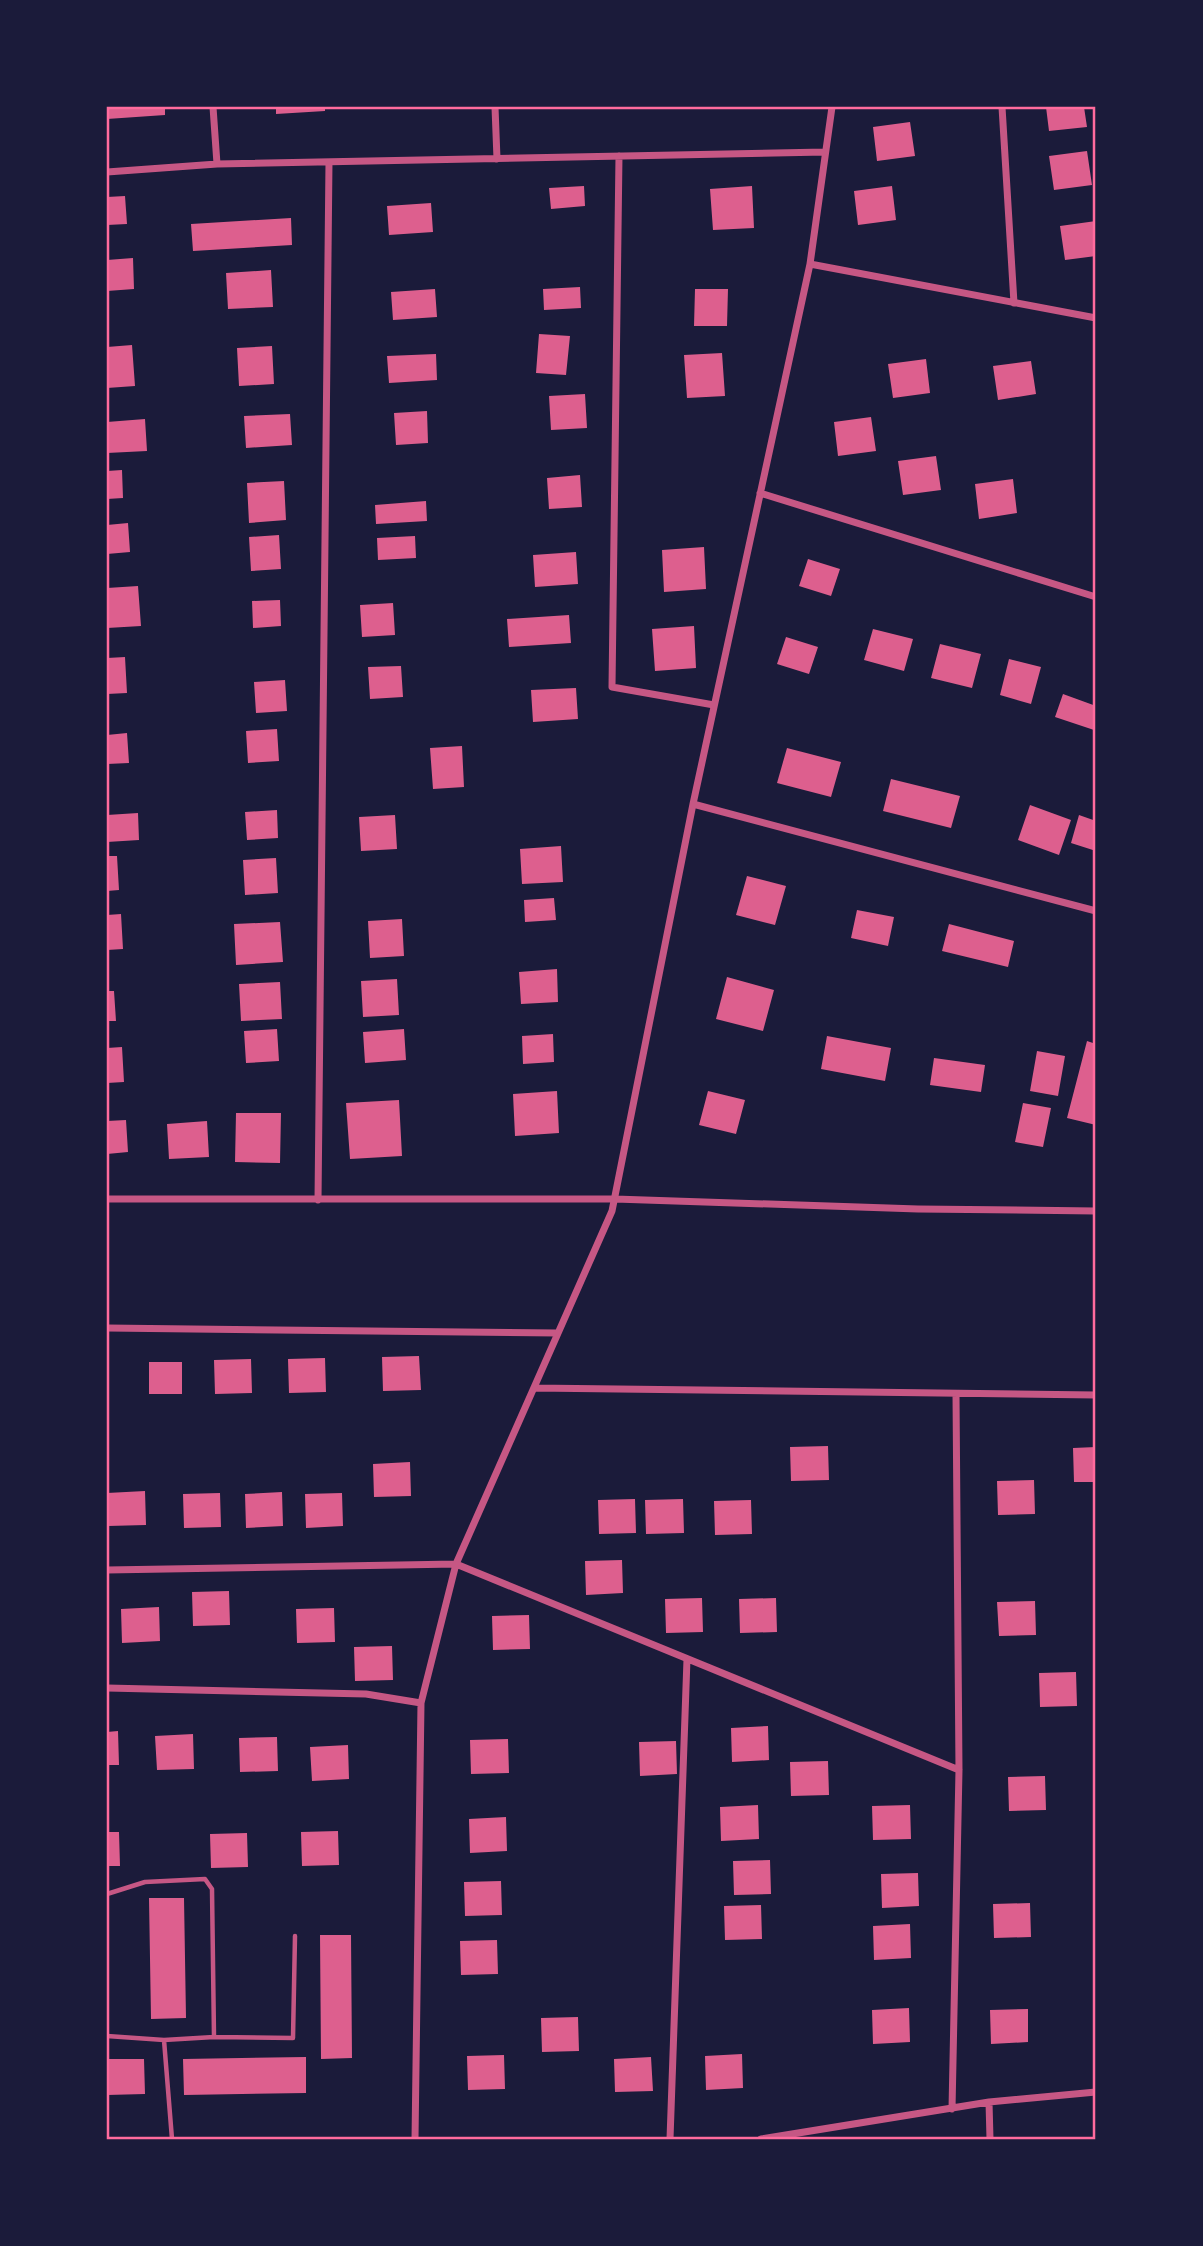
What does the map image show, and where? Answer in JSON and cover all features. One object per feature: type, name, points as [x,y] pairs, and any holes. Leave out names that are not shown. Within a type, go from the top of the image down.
[{"type":"street","points":[[214,107],[217,164]]},
{"type":"street","points":[[495,107],[497,159]]},
{"type":"street","points":[[415,2139],[421,1703],[456,1564],[612,1211],[693,804],[810,264],[832,107]]},
{"type":"street","points":[[1002,107],[1014,303]]},
{"type":"street","points":[[107,172],[217,164],[825,152]]},
{"type":"street","points":[[620,156],[612,687],[714,705]]},
{"type":"street","points":[[318,1200],[329,162]]},
{"type":"street","points":[[810,264],[1096,318]]},
{"type":"street","points":[[760,494],[1096,597]]},
{"type":"street","points":[[693,804],[1096,911]]},
{"type":"street","points":[[107,1199],[615,1199],[918,1209],[1096,1211]]},
{"type":"street","points":[[107,1328],[558,1333]]},
{"type":"street","points":[[534,1388],[1096,1395]]},
{"type":"street","points":[[952,2109],[959,1770],[956,1394]]},
{"type":"street","points":[[107,1570],[456,1564],[959,1770]]},
{"type":"street","points":[[670,2139],[687,1659]]},
{"type":"street","points":[[107,1688],[366,1694],[421,1703]]},
{"type":"street","points":[[761,2139],[989,2102],[1096,2092]]},
{"type":"street","points":[[989,2102],[990,2139]]},
{"type":"lane","points":[[107,1894],[145,1882],[205,1879],[209,1883],[212,1889],[214,2037]]},
{"type":"lane","points":[[107,2036],[164,2040],[214,2037],[293,2038],[295,1936]]},
{"type":"lane","points":[[164,2040],[172,2139]]},
{"type":"building","points":[[107,107],[165,107],[165,115],[107,119]]},
{"type":"building","points":[[276,107],[325,107],[325,111],[276,114]]},
{"type":"building","points":[[1046,107],[1084,107],[1087,127],[1049,131]]},
{"type":"building","points":[[910,122],[915,156],[877,161],[873,127]]},
{"type":"building","points":[[1087,151],[1092,185],[1054,190],[1049,156]]},
{"type":"building","points":[[584,186],[585,206],[551,209],[549,188]]},
{"type":"building","points":[[752,186],[754,228],[713,230],[710,189]]},
{"type":"building","points":[[892,186],[896,220],[858,225],[854,191]]},
{"type":"building","points":[[125,196],[127,224],[107,225],[107,197]]},
{"type":"building","points":[[431,203],[433,232],[389,235],[387,206]]},
{"type":"building","points":[[291,218],[292,245],[193,251],[191,224]]},
{"type":"building","points":[[1096,221],[1096,256],[1065,260],[1060,226]]},
{"type":"building","points":[[133,258],[134,289],[107,291],[107,260]]},
{"type":"building","points":[[271,270],[273,307],[228,309],[226,273]]},
{"type":"building","points":[[580,287],[581,308],[544,310],[543,289]]},
{"type":"building","points":[[435,289],[437,317],[393,320],[391,292]]},
{"type":"building","points":[[695,289],[728,289],[727,326],[694,326]]},
{"type":"building","points":[[539,334],[570,336],[566,375],[536,373]]},
{"type":"building","points":[[132,345],[135,386],[107,388],[107,347]]},
{"type":"building","points":[[272,346],[274,384],[239,386],[237,348]]},
{"type":"building","points":[[722,353],[725,396],[687,398],[684,355]]},
{"type":"building","points":[[436,354],[437,380],[389,383],[387,356]]},
{"type":"building","points":[[926,359],[930,393],[893,398],[888,364]]},
{"type":"building","points":[[1031,361],[1036,394],[998,400],[993,366]]},
{"type":"building","points":[[585,394],[587,428],[551,430],[549,396]]},
{"type":"building","points":[[427,411],[428,443],[396,445],[394,413]]},
{"type":"building","points":[[290,414],[292,445],[246,448],[244,416]]},
{"type":"building","points":[[871,417],[876,451],[838,456],[834,422]]},
{"type":"building","points":[[145,419],[147,451],[107,453],[107,422]]},
{"type":"building","points":[[936,456],[941,490],[903,495],[898,461]]},
{"type":"building","points":[[122,470],[123,498],[107,499],[107,471]]},
{"type":"building","points":[[580,475],[582,507],[549,509],[547,478]]},
{"type":"building","points":[[1013,479],[1017,513],[979,519],[975,484]]},
{"type":"building","points":[[284,481],[286,520],[249,523],[247,483]]},
{"type":"building","points":[[426,501],[427,521],[376,524],[375,505]]},
{"type":"building","points":[[128,523],[130,552],[107,554],[107,525]]},
{"type":"building","points":[[279,535],[281,569],[251,571],[249,537]]},
{"type":"building","points":[[415,536],[416,558],[378,560],[377,538]]},
{"type":"building","points":[[704,547],[706,589],[664,592],[662,550]]},
{"type":"building","points":[[576,552],[578,584],[535,587],[533,555]]},
{"type":"building","points":[[808,559],[840,569],[831,596],[799,586]]},
{"type":"building","points":[[138,586],[141,626],[107,628],[107,588]]},
{"type":"building","points":[[280,600],[281,626],[253,628],[252,601]]},
{"type":"building","points":[[393,603],[395,635],[362,637],[360,605]]},
{"type":"building","points":[[569,615],[571,643],[509,647],[507,619]]},
{"type":"building","points":[[694,626],[696,668],[655,671],[652,629]]},
{"type":"building","points":[[873,629],[913,639],[904,671],[864,660]]},
{"type":"building","points":[[786,637],[818,647],[809,674],[777,664]]},
{"type":"building","points":[[940,644],[981,654],[972,688],[931,678]]},
{"type":"building","points":[[125,657],[127,693],[107,694],[107,658]]},
{"type":"building","points":[[1009,659],[1041,667],[1031,704],[1000,695]]},
{"type":"building","points":[[401,666],[403,697],[370,699],[368,667]]},
{"type":"building","points":[[285,680],[287,711],[256,713],[254,682]]},
{"type":"building","points":[[576,688],[578,719],[533,722],[531,690]]},
{"type":"building","points":[[1063,694],[1096,706],[1094,730],[1055,717]]},
{"type":"building","points":[[277,729],[279,761],[248,763],[246,731]]},
{"type":"building","points":[[127,733],[129,763],[107,764],[107,735]]},
{"type":"building","points":[[462,746],[464,787],[433,789],[430,748]]},
{"type":"building","points":[[787,748],[841,762],[831,797],[777,783]]},
{"type":"building","points":[[891,779],[960,796],[951,828],[883,811]]},
{"type":"building","points":[[1030,805],[1071,820],[1059,855],[1018,840]]},
{"type":"building","points":[[277,810],[278,838],[247,840],[245,812]]},
{"type":"building","points":[[138,813],[139,840],[107,842],[107,815]]},
{"type":"building","points":[[395,815],[397,849],[361,851],[359,817]]},
{"type":"building","points":[[1079,815],[1096,821],[1096,851],[1071,843]]},
{"type":"building","points":[[561,846],[563,882],[522,884],[520,849]]},
{"type":"building","points":[[107,856],[117,856],[119,890],[107,891]]},
{"type":"building","points":[[276,858],[278,893],[245,895],[243,860]]},
{"type":"building","points":[[747,876],[786,886],[775,925],[736,915]]},
{"type":"building","points":[[554,898],[556,920],[525,922],[524,900]]},
{"type":"building","points":[[857,910],[894,917],[888,946],[851,938]]},
{"type":"building","points":[[121,914],[123,949],[107,950],[107,915]]},
{"type":"building","points":[[402,919],[404,956],[370,958],[368,921]]},
{"type":"building","points":[[280,922],[283,962],[236,965],[234,924]]},
{"type":"building","points":[[949,924],[1014,941],[1008,967],[942,951]]},
{"type":"building","points":[[557,969],[558,1002],[521,1004],[519,972]]},
{"type":"building","points":[[727,977],[774,990],[763,1031],[716,1019]]},
{"type":"building","points":[[397,979],[399,1015],[363,1017],[361,981]]},
{"type":"building","points":[[280,982],[282,1019],[241,1021],[239,984]]},
{"type":"building","points":[[107,991],[114,991],[116,1021],[107,1021]]},
{"type":"building","points":[[277,1029],[279,1061],[246,1063],[244,1031]]},
{"type":"building","points":[[404,1029],[406,1060],[365,1063],[363,1032]]},
{"type":"building","points":[[553,1034],[554,1062],[523,1064],[522,1036]]},
{"type":"building","points":[[827,1036],[891,1048],[885,1081],[821,1069]]},
{"type":"building","points":[[1087,1041],[1096,1044],[1096,1125],[1067,1118]]},
{"type":"building","points":[[122,1047],[124,1082],[107,1083],[107,1048]]},
{"type":"building","points":[[1037,1051],[1065,1056],[1058,1096],[1030,1091]]},
{"type":"building","points":[[934,1058],[985,1065],[981,1092],[930,1085]]},
{"type":"building","points":[[557,1091],[559,1133],[515,1136],[513,1094]]},
{"type":"building","points":[[708,1091],[745,1100],[736,1134],[699,1125]]},
{"type":"building","points":[[399,1100],[402,1156],[350,1159],[346,1103]]},
{"type":"building","points":[[1023,1103],[1051,1108],[1043,1147],[1015,1142]]},
{"type":"building","points":[[236,1113],[281,1113],[280,1163],[235,1162]]},
{"type":"building","points":[[126,1120],[128,1152],[107,1154],[107,1121]]},
{"type":"building","points":[[207,1121],[209,1157],[169,1159],[167,1124]]},
{"type":"building","points":[[419,1356],[421,1390],[383,1391],[382,1357]]},
{"type":"building","points":[[325,1358],[326,1392],[289,1393],[288,1359]]},
{"type":"building","points":[[251,1359],[252,1393],[215,1394],[214,1360]]},
{"type":"building","points":[[149,1362],[182,1362],[182,1394],[149,1394]]},
{"type":"building","points":[[828,1446],[829,1480],[791,1481],[790,1447]]},
{"type":"building","points":[[1096,1447],[1096,1482],[1074,1482],[1073,1448]]},
{"type":"building","points":[[410,1462],[411,1496],[374,1497],[373,1464]]},
{"type":"building","points":[[1034,1480],[1035,1514],[998,1515],[997,1481]]},
{"type":"building","points":[[145,1491],[146,1525],[108,1526],[107,1493]]},
{"type":"building","points":[[282,1492],[283,1526],[246,1528],[245,1494]]},
{"type":"building","points":[[220,1493],[221,1527],[184,1528],[183,1494]]},
{"type":"building","points":[[342,1493],[343,1526],[306,1528],[305,1494]]},
{"type":"building","points":[[635,1499],[636,1533],[599,1534],[598,1500]]},
{"type":"building","points":[[683,1499],[684,1533],[646,1534],[645,1500]]},
{"type":"building","points":[[751,1500],[752,1534],[715,1535],[714,1501]]},
{"type":"building","points":[[622,1560],[623,1593],[586,1595],[585,1561]]},
{"type":"building","points":[[229,1591],[230,1625],[193,1626],[192,1592]]},
{"type":"building","points":[[702,1598],[703,1632],[666,1633],[665,1599]]},
{"type":"building","points":[[776,1598],[777,1632],[740,1633],[739,1599]]},
{"type":"building","points":[[1035,1601],[1036,1635],[999,1636],[997,1602]]},
{"type":"building","points":[[159,1607],[160,1641],[122,1643],[121,1609]]},
{"type":"building","points":[[334,1608],[335,1642],[297,1643],[296,1609]]},
{"type":"building","points":[[529,1615],[530,1649],[493,1650],[492,1616]]},
{"type":"building","points":[[392,1646],[393,1680],[355,1681],[354,1647]]},
{"type":"building","points":[[1076,1672],[1077,1706],[1040,1707],[1039,1673]]},
{"type":"building","points":[[768,1726],[769,1760],[732,1762],[731,1728]]},
{"type":"building","points":[[118,1731],[119,1765],[107,1765],[107,1732]]},
{"type":"building","points":[[193,1734],[194,1769],[157,1770],[155,1736]]},
{"type":"building","points":[[277,1737],[278,1771],[240,1772],[239,1738]]},
{"type":"building","points":[[508,1739],[509,1773],[471,1774],[470,1740]]},
{"type":"building","points":[[676,1741],[677,1774],[640,1776],[639,1742]]},
{"type":"building","points":[[348,1745],[349,1779],[312,1781],[310,1747]]},
{"type":"building","points":[[828,1761],[829,1795],[791,1796],[790,1762]]},
{"type":"building","points":[[1045,1776],[1046,1810],[1009,1811],[1008,1777]]},
{"type":"building","points":[[758,1805],[759,1839],[721,1841],[720,1807]]},
{"type":"building","points":[[910,1805],[911,1839],[873,1840],[872,1806]]},
{"type":"building","points":[[506,1817],[507,1851],[470,1853],[469,1819]]},
{"type":"building","points":[[338,1831],[339,1865],[302,1866],[301,1832]]},
{"type":"building","points":[[107,1832],[119,1832],[120,1866],[107,1866]]},
{"type":"building","points":[[247,1833],[248,1867],[211,1868],[210,1834]]},
{"type":"building","points":[[770,1860],[771,1894],[734,1895],[733,1861]]},
{"type":"building","points":[[918,1873],[919,1906],[882,1908],[881,1874]]},
{"type":"building","points":[[501,1881],[502,1915],[465,1916],[464,1882]]},
{"type":"building","points":[[149,1898],[184,1898],[186,2018],[151,2019]]},
{"type":"building","points":[[1030,1903],[1031,1937],[994,1938],[993,1904]]},
{"type":"building","points":[[761,1905],[762,1939],[725,1940],[724,1906]]},
{"type":"building","points":[[910,1924],[911,1958],[874,1960],[873,1926]]},
{"type":"building","points":[[320,1935],[351,1935],[352,2058],[321,2059]]},
{"type":"building","points":[[497,1940],[498,1974],[461,1975],[460,1941]]},
{"type":"building","points":[[909,2008],[910,2042],[873,2044],[872,2010]]},
{"type":"building","points":[[1028,2009],[1028,2042],[991,2044],[990,2010]]},
{"type":"building","points":[[578,2017],[579,2051],[542,2052],[541,2018]]},
{"type":"building","points":[[742,2054],[743,2088],[706,2090],[705,2056]]},
{"type":"building","points":[[504,2055],[505,2089],[468,2090],[467,2056]]},
{"type":"building","points":[[306,2057],[306,2093],[184,2095],[183,2059]]},
{"type":"building","points":[[651,2057],[653,2091],[615,2092],[614,2059]]},
{"type":"building","points":[[107,2059],[144,2059],[145,2094],[107,2095]]}]
